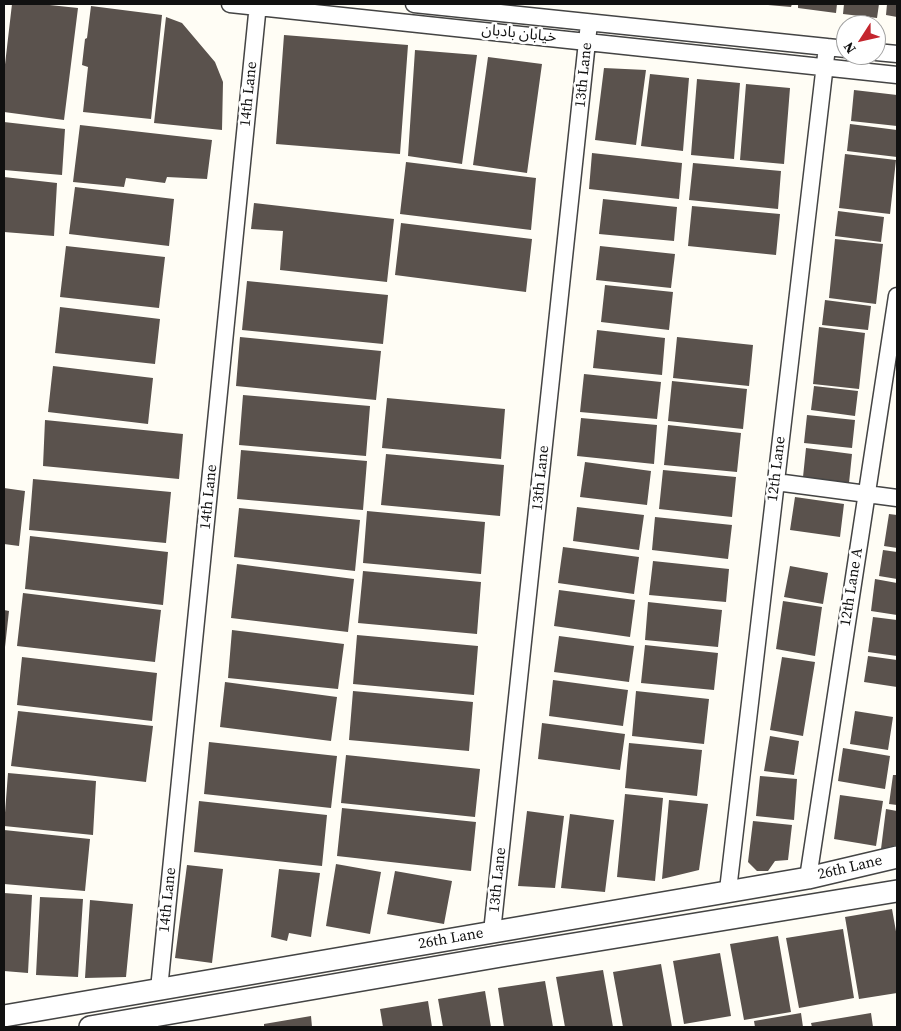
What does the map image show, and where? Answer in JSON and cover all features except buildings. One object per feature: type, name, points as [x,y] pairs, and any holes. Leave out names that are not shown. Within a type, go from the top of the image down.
[{"type":"street","name":"خیابان بادبان","points":[[230,4],[258,5],[897,75]]},
{"type":"street","name":"خیابان بادبان","points":[[414,4],[836,48]]},
{"type":"street","name":"14th Lane","points":[[160,989],[258,5]]},
{"type":"street","name":"13th Lane","points":[[492,932],[589,23]]},
{"type":"street","name":"12th Lane","points":[[728,890],[828,47]]},
{"type":"street","name":"12th Lane A","points":[[808,878],[897,296]]},
{"type":"street","points":[[776,482],[897,498]]},
{"type":"street","name":"26th Lane","points":[[4,1016],[728,890],[808,878],[897,857]]},
{"type":"street","points":[[90,1027],[501,956],[897,891]]}]
